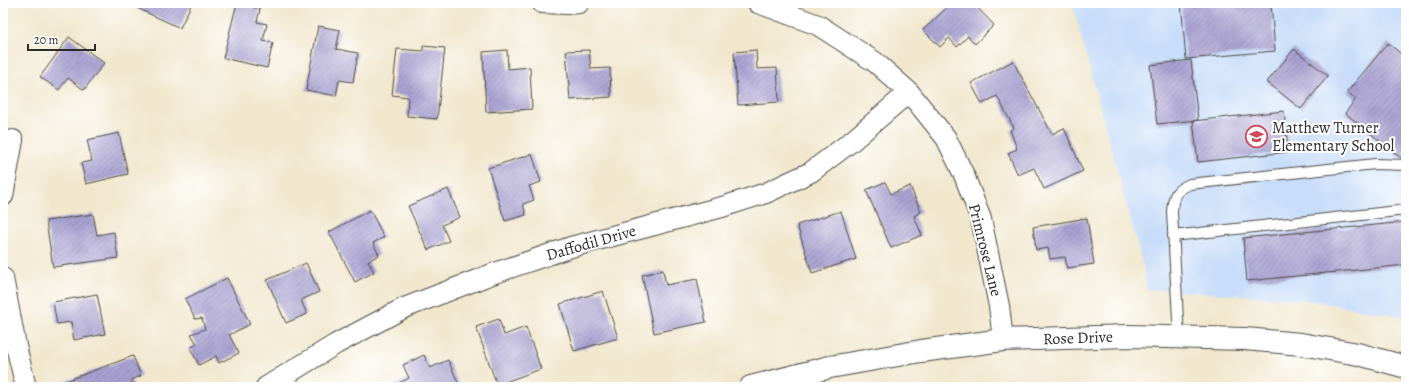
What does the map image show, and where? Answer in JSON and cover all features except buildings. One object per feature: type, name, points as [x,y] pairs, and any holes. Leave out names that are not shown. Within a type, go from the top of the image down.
[{"type":"main road","name":"Rose Drive","points":[[751,387],[830,368],[921,350],[1003,340],[1128,336],[1246,339],[1301,344],[1358,354],[1406,368]]},
{"type":"street","points":[[542,3],[578,3]]},
{"type":"street","name":"Primrose Lane","points":[[758,3],[818,24],[875,62],[909,92],[946,138],[964,175],[981,219],[999,306],[1003,340]]},
{"type":"street","name":"Daffodil Drive","points":[[266,387],[336,344],[404,308],[571,246],[722,207],[766,193],[811,172],[852,141],[909,92]]},
{"type":"street","points":[[3,196],[13,140]]},
{"type":"street","points":[[3,278],[16,346],[26,387]]},
{"type":"lane","points":[[1179,337],[1172,212],[1173,198],[1179,188],[1190,184],[1375,164],[1406,165]]},
{"type":"lane","points":[[1173,236],[1406,210]]},
{"type":"shaded area","name":"Matthew Turner Elementary School","points":[[1072,3],[1406,3],[1406,317],[1300,299],[1146,289],[1144,270]]},
{"type":"place","name":"Matthew Turner Elementary School","points":[[1257,137]]}]
